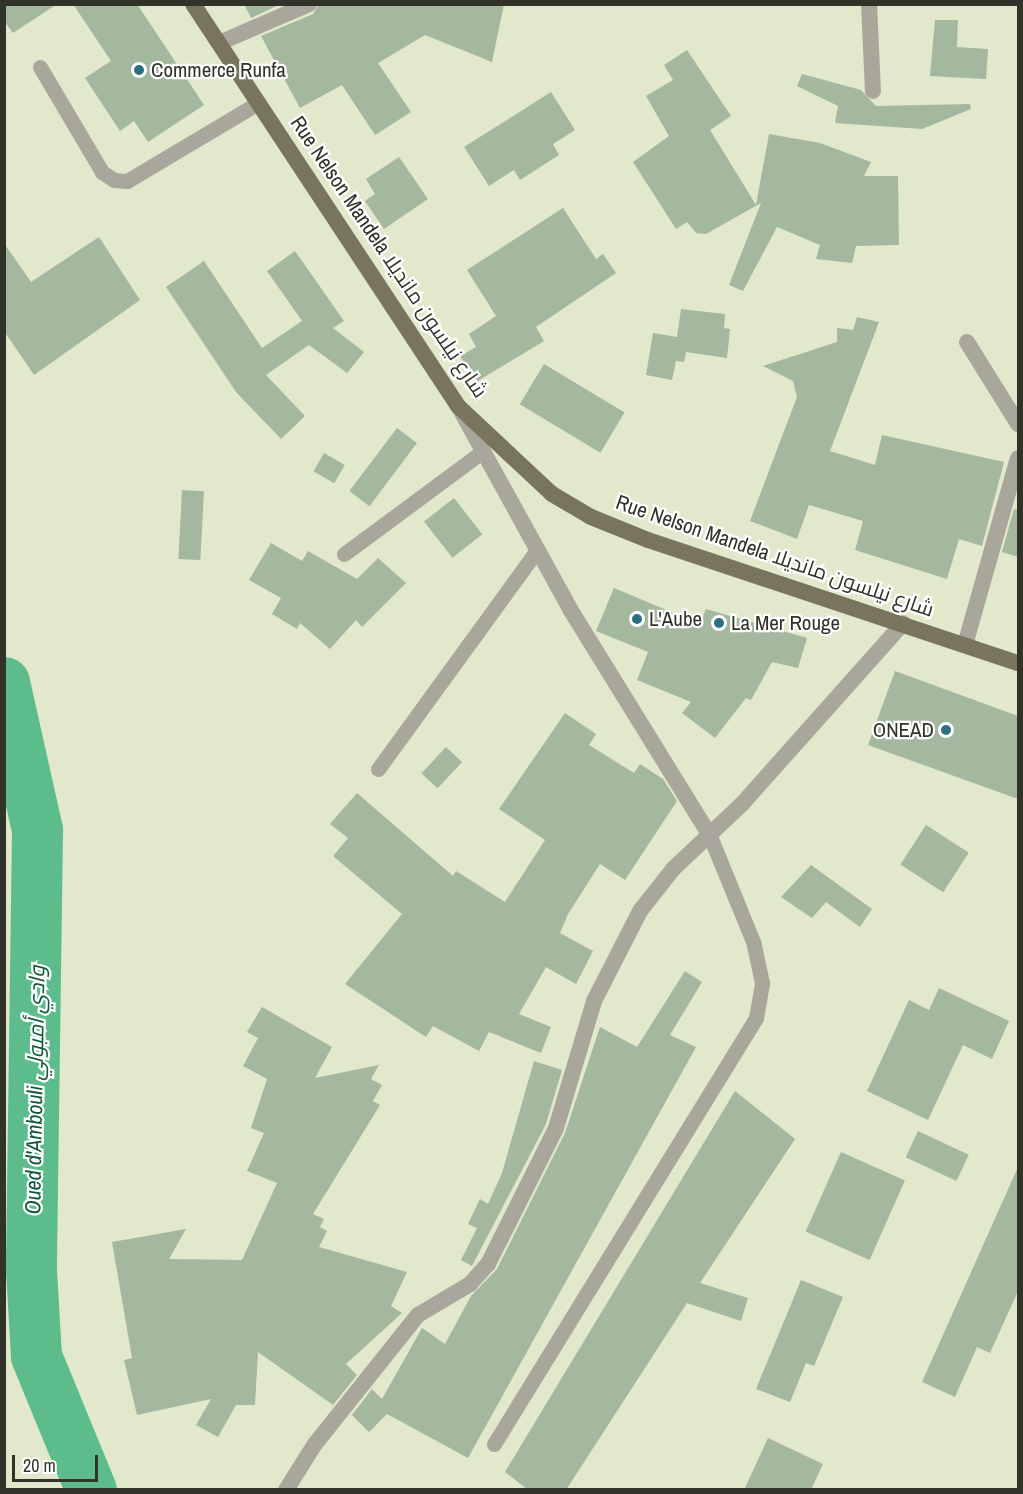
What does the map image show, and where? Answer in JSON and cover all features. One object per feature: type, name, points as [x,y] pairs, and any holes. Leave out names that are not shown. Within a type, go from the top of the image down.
[{"type":"main road","name":"Rue Nelson Mandela شارع نيلسون مانديلا","points":[[193,4],[459,407],[552,494],[591,517],[648,540],[1018,663]]},
{"type":"street","points":[[219,43],[309,4]]},
{"type":"street","points":[[869,4],[873,91]]},
{"type":"street","points":[[967,342],[1018,424]]},
{"type":"street","points":[[459,407],[537,550],[709,834]]},
{"type":"street","points":[[965,645],[1018,458]]},
{"type":"street","points":[[286,1490],[315,1444],[418,1315],[470,1284],[488,1264],[556,1128],[594,1001],[640,911],[709,834],[742,804],[903,623]]},
{"type":"lane","points":[[40,67],[102,172],[114,180],[127,182],[258,103]]},
{"type":"lane","points":[[344,554],[483,451]]},
{"type":"lane","points":[[378,769],[537,550]]},
{"type":"lane","points":[[494,1444],[756,1018],[762,983],[754,944],[709,834]]},
{"type":"building","points":[[4,4],[57,4],[13,33],[4,21]]},
{"type":"building","name":"Commerce Runfa","points":[[73,4],[137,4],[204,105],[148,142],[134,121],[120,131],[85,78],[111,61]]},
{"type":"building","points":[[244,4],[281,4],[251,18]]},
{"type":"building","points":[[319,4],[504,4],[492,62],[425,35],[378,63],[411,112],[375,135],[342,85],[300,108],[261,36],[313,14]]},
{"type":"building","points":[[935,20],[958,20],[957,47],[988,49],[986,79],[930,76]]},
{"type":"building","points":[[687,50],[731,116],[710,130],[756,205],[769,134],[820,143],[871,162],[864,176],[898,176],[899,245],[856,246],[852,263],[816,259],[820,245],[777,227],[743,291],[729,285],[761,203],[706,234],[696,233],[687,222],[676,229],[633,162],[669,136],[646,96],[673,80],[664,65]]},
{"type":"building","points":[[802,74],[861,90],[876,106],[970,104],[971,109],[922,129],[835,123],[838,106],[797,86]]},
{"type":"building","points":[[551,92],[575,130],[553,144],[559,155],[520,180],[514,170],[489,186],[464,147]]},
{"type":"building","points":[[399,157],[428,199],[384,229],[365,201],[375,194],[366,179]]},
{"type":"building","points":[[563,208],[596,259],[603,254],[616,273],[536,327],[544,341],[476,382],[460,356],[476,347],[469,334],[496,316],[467,270]]},
{"type":"building","points":[[99,237],[140,300],[34,375],[4,331],[4,243],[31,282]]},
{"type":"building","points":[[295,251],[344,321],[333,328],[364,352],[347,373],[309,345],[266,375],[305,416],[281,439],[236,392],[166,287],[204,261],[262,348],[302,321],[267,271]]},
{"type":"building","points":[[681,309],[725,314],[724,328],[730,329],[727,358],[686,352],[684,362],[676,361],[672,380],[646,375],[653,333],[677,337]]},
{"type":"building","points":[[857,317],[879,322],[830,451],[875,465],[882,435],[1004,462],[982,546],[959,539],[947,579],[855,550],[863,521],[809,505],[797,539],[750,521],[797,397],[793,381],[763,366],[837,342],[837,328],[853,330]]},
{"type":"building","points":[[544,364],[625,412],[600,453],[520,404]]},
{"type":"building","points":[[397,428],[417,443],[369,506],[349,491]]},
{"type":"building","points":[[324,453],[345,465],[334,483],[314,471]]},
{"type":"building","points":[[182,490],[204,491],[200,560],[178,559]]},
{"type":"building","points":[[454,498],[482,534],[452,558],[424,521]]},
{"type":"building","points":[[1014,509],[1018,510],[1018,557],[1002,552]]},
{"type":"building","points":[[271,543],[302,561],[308,551],[357,579],[378,558],[406,583],[362,627],[356,620],[330,649],[300,623],[297,629],[272,614],[281,598],[249,580]]},
{"type":"building","points":[[614,588],[700,624],[706,609],[807,638],[798,668],[772,662],[751,700],[746,698],[715,738],[682,713],[691,702],[637,680],[648,652],[596,631]]},
{"type":"building","name":"ONEAD","points":[[895,671],[1018,716],[1018,799],[868,745]]},
{"type":"building","points":[[565,713],[596,734],[589,745],[634,773],[640,764],[663,779],[677,801],[625,880],[600,864],[568,914],[560,933],[593,951],[576,984],[546,967],[519,1014],[551,1027],[541,1053],[489,1032],[479,1051],[433,1026],[426,1037],[345,984],[402,914],[333,856],[348,838],[330,824],[357,793],[453,876],[456,871],[505,902],[545,840],[499,809]]},
{"type":"building","points":[[446,747],[462,762],[438,788],[421,773]]},
{"type":"building","points":[[926,825],[969,853],[943,892],[900,864]]},
{"type":"building","points":[[811,865],[872,909],[860,927],[826,902],[812,918],[781,897]]},
{"type":"building","points":[[685,971],[702,982],[670,1035],[696,1047],[468,1458],[387,1414],[369,1432],[352,1415],[372,1389],[382,1399],[422,1328],[445,1344],[471,1296],[497,1269],[565,1133],[600,1027],[637,1047]]},
{"type":"building","points":[[939,988],[1009,1021],[992,1059],[963,1045],[928,1120],[867,1091],[909,1000],[929,1010]]},
{"type":"building","points":[[262,1007],[332,1047],[315,1078],[379,1065],[371,1079],[382,1085],[373,1101],[380,1105],[313,1214],[324,1219],[320,1227],[327,1231],[319,1247],[407,1272],[391,1306],[402,1313],[346,1364],[357,1375],[333,1405],[258,1352],[255,1405],[236,1405],[218,1437],[196,1425],[211,1399],[137,1415],[124,1360],[132,1358],[112,1242],[186,1229],[169,1259],[242,1260],[277,1183],[247,1171],[264,1133],[251,1128],[267,1079],[243,1066],[258,1038],[247,1032]]},
{"type":"building","points":[[534,1061],[562,1070],[546,1124],[472,1266],[461,1260],[477,1228],[468,1224],[480,1199],[488,1204],[502,1173]]},
{"type":"building","points":[[735,1091],[795,1139],[700,1283],[748,1298],[741,1321],[687,1303],[566,1490],[528,1490],[505,1472]]},
{"type":"building","points":[[918,1131],[969,1155],[956,1181],[906,1157]]},
{"type":"building","points":[[841,1152],[905,1180],[870,1260],[806,1231]]},
{"type":"building","points":[[1018,1167],[1018,1291],[990,1353],[977,1347],[955,1397],[922,1382]]},
{"type":"building","points":[[801,1280],[843,1297],[814,1366],[806,1363],[790,1402],[756,1389]]},
{"type":"building","points":[[768,1438],[823,1464],[811,1490],[744,1490]]},
{"type":"waterway","name":"Oued d'Ambouli وادي أمبولي","points":[[4,682],[37,830],[31,1270],[36,1356],[91,1490]]},
{"type":"place","name":"Commerce Runfa","points":[[139,70]]},
{"type":"place","name":"L'Aube","points":[[637,619]]},
{"type":"place","name":"La Mer Rouge","points":[[719,623]]},
{"type":"place","name":"ONEAD","points":[[946,730]]}]
